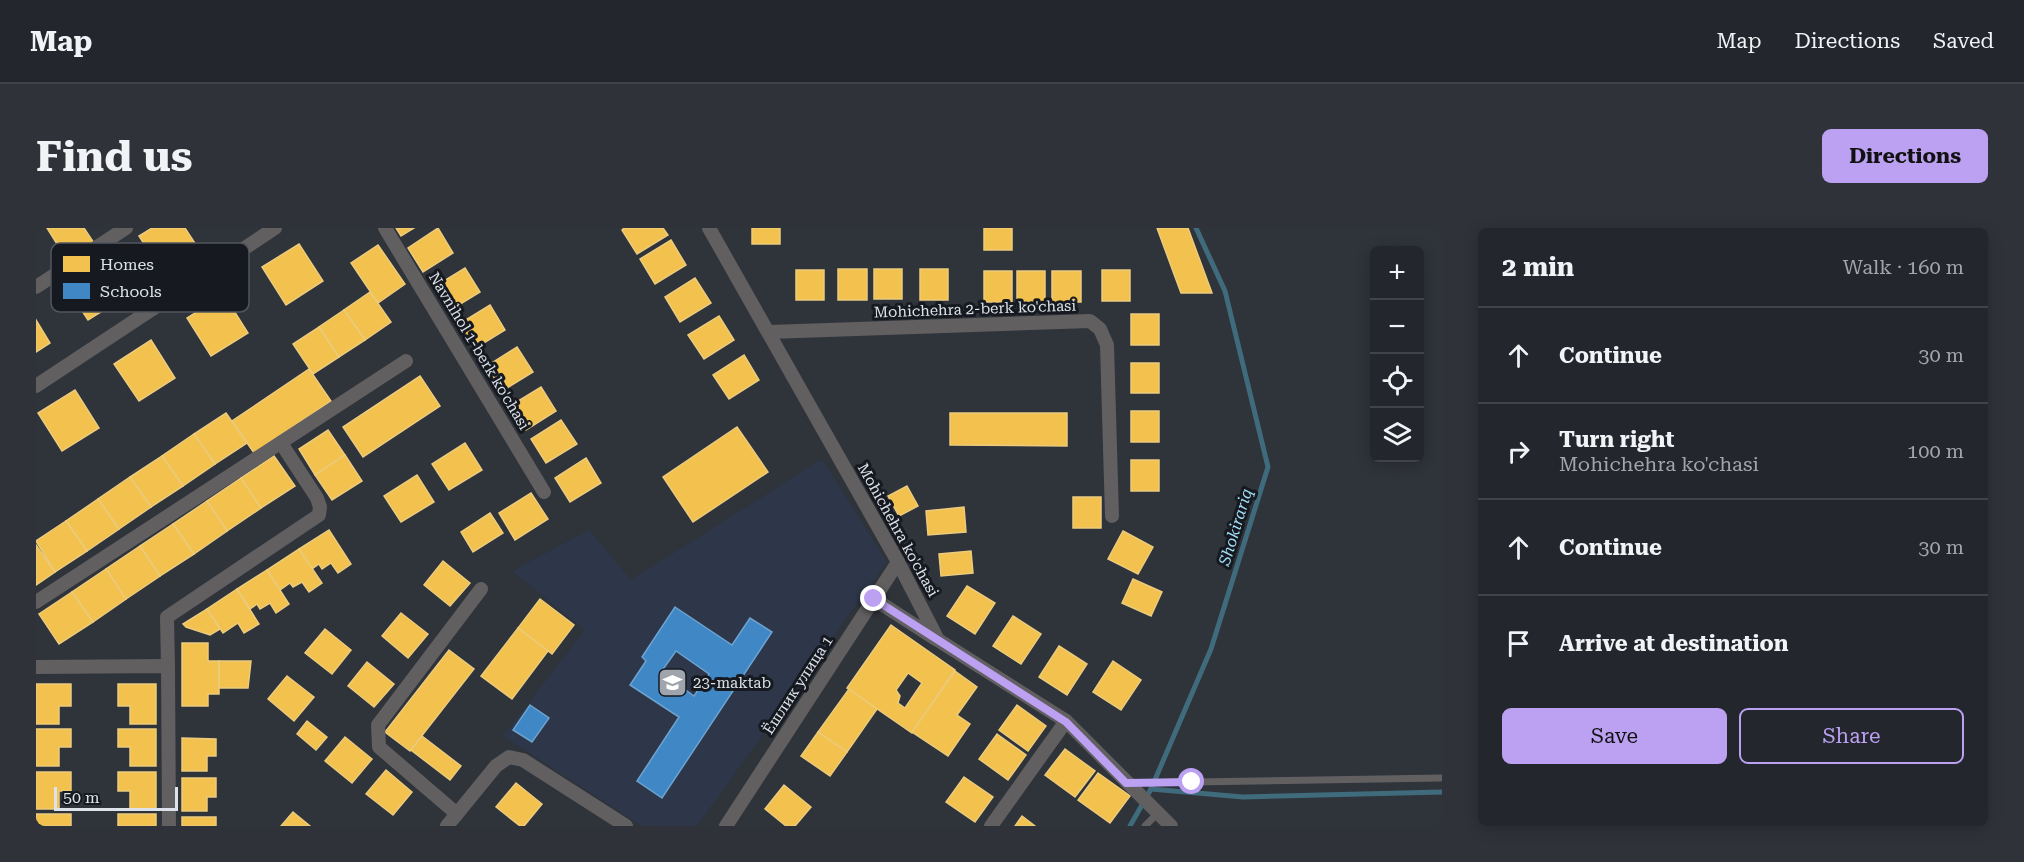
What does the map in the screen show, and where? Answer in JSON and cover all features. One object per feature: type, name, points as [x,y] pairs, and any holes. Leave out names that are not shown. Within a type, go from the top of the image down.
[{"type":"street","points":[[103,243],[126,228]]},
{"type":"street","points":[[249,245],[275,228]]},
{"type":"street","name":"Navnihol 1-berk ko'chasi","points":[[385,228],[544,492]]},
{"type":"street","name":"Mohichehra ko'chasi","points":[[709,228],[898,562],[938,640]]},
{"type":"street","points":[[36,287],[51,277]]},
{"type":"street","points":[[36,386],[148,312]]},
{"type":"street","name":"Mohichehra 2-berk ko'chasi","points":[[769,332],[1090,321],[1100,329],[1107,345],[1112,516]]},
{"type":"street","points":[[36,602],[406,361]]},
{"type":"street","points":[[169,826],[167,617],[319,515],[320,507],[317,498],[281,443]]},
{"type":"street","name":"Ёшлик улица 1","points":[[726,826],[898,562]]},
{"type":"street","points":[[457,814],[379,747],[378,725],[482,589]]},
{"type":"street","points":[[874,599],[1066,722],[1171,826]]},
{"type":"street","points":[[36,667],[168,666]]},
{"type":"street","points":[[991,826],[1066,722]]},
{"type":"street","points":[[447,826],[496,766],[509,757],[523,760],[626,826]]},
{"type":"lane","points":[[1127,784],[1442,778]]},
{"type":"lane","points":[[1145,826],[1155,810]]},
{"type":"shaded area","name":"23-maktab","points":[[822,459],[887,562],[697,826],[642,826],[503,736],[585,630],[512,571],[589,530],[631,580]]},
{"type":"building: Homes","points":[[47,228],[84,228],[94,243],[56,243]]},
{"type":"building: Homes","points":[[152,228],[185,228],[195,243],[143,243],[139,236]]},
{"type":"building: Homes","points":[[396,228],[414,228],[401,236]]},
{"type":"building: Homes","points":[[438,228],[453,253],[423,272],[408,248]]},
{"type":"building: Homes","points":[[624,228],[663,228],[668,235],[637,254],[622,230]]},
{"type":"building: Homes","points":[[752,228],[780,228],[780,244],[752,244]]},
{"type":"building: Homes","points":[[984,228],[1012,228],[1012,250],[984,250]]},
{"type":"building: Homes","points":[[1157,228],[1188,228],[1212,293],[1181,293]]},
{"type":"building: Homes","points":[[671,240],[686,265],[655,284],[640,259]]},
{"type":"building: Homes","points":[[299,244],[323,281],[286,305],[262,267]]},
{"type":"building: Homes","points":[[378,245],[405,284],[378,303],[351,263]]},
{"type":"building: Homes","points":[[465,268],[480,292],[449,311],[434,287]]},
{"type":"building: Homes","points":[[838,269],[867,269],[867,300],[838,300]]},
{"type":"building: Homes","points":[[874,269],[902,269],[902,299],[874,299]]},
{"type":"building: Homes","points":[[920,269],[948,269],[948,300],[920,300]]},
{"type":"building: Homes","points":[[796,270],[824,270],[824,300],[796,300]]},
{"type":"building: Homes","points":[[1102,270],[1130,270],[1130,301],[1102,301]]},
{"type":"building: Homes","points":[[984,271],[1012,271],[1012,302],[984,302]]},
{"type":"building: Homes","points":[[1017,271],[1045,271],[1045,302],[1017,302]]},
{"type":"building: Homes","points":[[1052,271],[1081,271],[1081,302],[1052,302]]},
{"type":"building: Homes","points":[[695,278],[711,303],[680,322],[665,297]]},
{"type":"building: Homes","points":[[370,292],[391,322],[365,340],[344,310]]},
{"type":"building: Homes","points":[[490,305],[505,330],[474,349],[459,324]]},
{"type":"building: Homes","points":[[344,310],[365,340],[339,357],[319,327]]},
{"type":"building: Homes","points":[[83,312],[101,312],[88,320]]},
{"type":"building: Homes","points":[[197,312],[235,312],[248,333],[211,356],[187,318]]},
{"type":"building: Homes","points":[[1131,314],[1159,314],[1159,345],[1131,345]]},
{"type":"building: Homes","points":[[719,316],[734,340],[704,359],[688,335]]},
{"type":"building: Homes","points":[[36,320],[50,343],[36,352]]},
{"type":"building: Homes","points":[[319,327],[339,357],[313,374],[293,344]]},
{"type":"building: Homes","points":[[151,340],[175,378],[139,401],[114,364]]},
{"type":"building: Homes","points":[[517,347],[533,372],[502,391],[487,366]]},
{"type":"building: Homes","points":[[744,355],[759,380],[729,399],[713,375]]},
{"type":"building: Homes","points":[[1131,363],[1159,363],[1159,393],[1131,393]]},
{"type":"building: Homes","points":[[309,369],[331,401],[254,453],[232,421]]},
{"type":"building: Homes","points":[[420,376],[440,406],[363,457],[343,427]]},
{"type":"building: Homes","points":[[541,387],[556,411],[526,430],[510,406]]},
{"type":"building: Homes","points":[[75,390],[99,428],[62,451],[38,413]]},
{"type":"building: Homes","points":[[1131,411],[1159,411],[1159,442],[1131,442]]},
{"type":"building: Homes","points":[[226,413],[247,443],[215,464],[194,434]]},
{"type":"building: Homes","points":[[950,413],[1067,413],[1067,446],[950,445]]},
{"type":"building: Homes","points":[[561,420],[577,444],[546,463],[531,439]]},
{"type":"building: Homes","points":[[737,427],[768,472],[693,522],[663,477]]},
{"type":"building: Homes","points":[[328,430],[345,455],[315,475],[299,449]]},
{"type":"building: Homes","points":[[194,434],[215,464],[183,486],[162,456]]},
{"type":"building: Homes","points":[[465,443],[482,470],[449,490],[432,464]]},
{"type":"building: Homes","points":[[345,455],[362,481],[332,500],[315,475]]},
{"type":"building: Homes","points":[[162,456],[183,486],[151,507],[130,477]]},
{"type":"building: Homes","points":[[274,456],[295,486],[261,508],[241,478]]},
{"type":"building: Homes","points":[[586,458],[601,483],[570,502],[555,478]]},
{"type":"building: Homes","points":[[1131,460],[1159,460],[1159,491],[1131,491]]},
{"type":"building: Homes","points":[[417,475],[434,502],[401,522],[384,496]]},
{"type":"building: Homes","points":[[130,477],[151,507],[119,529],[98,499]]},
{"type":"building: Homes","points":[[241,478],[261,508],[227,531],[207,501]]},
{"type":"building: Homes","points":[[907,486],[918,506],[899,516],[888,496]]},
{"type":"building: Homes","points":[[531,493],[548,519],[515,540],[499,513]]},
{"type":"building: Homes","points":[[1073,497],[1101,497],[1101,528],[1073,528]]},
{"type":"building: Homes","points":[[98,499],[119,529],[87,551],[66,521]]},
{"type":"building: Homes","points":[[207,501],[227,531],[194,554],[173,524]]},
{"type":"building: Homes","points":[[964,507],[966,532],[928,535],[926,511]]},
{"type":"building: Homes","points":[[490,513],[503,533],[473,552],[461,532]]},
{"type":"building: Homes","points":[[66,521],[87,551],[55,572],[36,541]]},
{"type":"building: Homes","points":[[173,524],[194,554],[160,576],[140,546]]},
{"type":"building: Homes","points":[[329,530],[351,564],[338,573],[331,563],[322,569],[319,564],[312,569],[299,549]]},
{"type":"building: Homes","points":[[1123,531],[1153,547],[1138,574],[1108,559]]},
{"type":"building: Homes","points":[[36,545],[55,572],[36,585]]},
{"type":"building: Homes","points":[[140,546],[160,576],[126,599],[106,569]]},
{"type":"building: Homes","points":[[299,549],[322,583],[309,592],[302,582],[293,587],[290,583],[280,590],[267,570]]},
{"type":"building: Homes","points":[[971,551],[973,573],[941,576],[939,554]]},
{"type":"building: Homes","points":[[443,561],[470,583],[450,606],[424,585]]},
{"type":"building: Homes","points":[[106,569],[126,599],[93,622],[72,592]]},
{"type":"building: Homes","points":[[267,570],[289,604],[276,613],[270,603],[260,609],[257,604],[250,609],[237,589]]},
{"type":"building: Homes","points":[[1133,579],[1162,592],[1151,616],[1122,603]]},
{"type":"building: Homes","points":[[967,586],[995,603],[975,634],[947,616]]},
{"type":"building: Homes","points":[[237,589],[259,624],[244,633],[238,623],[223,633],[207,609]]},
{"type":"building: Homes","points":[[72,592],[93,622],[59,644],[39,614]]},
{"type":"building: Homes","points":[[540,599],[574,625],[552,654],[518,628]]},
{"type":"building: Homes","points":[[207,609],[220,629],[210,635],[183,624]]},
{"type":"building: Homes","points":[[401,613],[428,634],[408,658],[382,636]]},
{"type":"building: Homes","points":[[1013,616],[1041,634],[1021,664],[993,646]]},
{"type":"building: Homes","points":[[891,625],[955,670],[912,733],[847,688]],"holes":[[[908,673],[922,683],[905,708],[898,703],[900,696],[896,690]]]},
{"type":"building: Homes","points":[[518,628],[548,651],[512,699],[481,676]]},
{"type":"building: Homes","points":[[325,629],[351,650],[332,674],[305,653]]},
{"type":"building: Homes","points":[[182,643],[208,643],[208,661],[219,661],[219,694],[208,694],[208,706],[182,706]]},
{"type":"building: Homes","points":[[1059,646],[1087,664],[1067,695],[1039,677]]},
{"type":"building: Homes","points":[[449,650],[474,669],[410,751],[385,732]]},
{"type":"building: Homes","points":[[219,661],[251,661],[248,688],[219,688]]},
{"type":"building: Homes","points":[[1113,661],[1141,680],[1121,710],[1093,692]]},
{"type":"building: Homes","points":[[367,662],[394,684],[374,707],[348,686]]},
{"type":"building: Homes","points":[[955,671],[977,687],[957,715],[970,724],[948,756],[912,732]]},
{"type":"building: Homes","points":[[287,676],[314,697],[294,721],[268,699]]},
{"type":"building: Homes","points":[[36,684],[71,684],[71,706],[59,706],[59,724],[36,724]]},
{"type":"building: Homes","points":[[118,684],[156,684],[156,724],[130,724],[130,706],[118,706]]},
{"type":"building: Homes","points":[[849,689],[877,709],[847,752],[818,732]]},
{"type":"building: Homes","points":[[1017,705],[1046,726],[1028,751],[999,730]]},
{"type":"building: Homes","points":[[307,721],[327,737],[316,750],[297,734]]},
{"type":"building: Homes","points":[[36,729],[71,729],[71,747],[59,747],[59,766],[36,766]]},
{"type":"building: Homes","points":[[118,729],[156,729],[156,766],[130,766],[130,747],[118,747]]},
{"type":"building: Homes","points":[[818,732],[847,752],[830,776],[801,756]]},
{"type":"building: Homes","points":[[997,734],[1026,755],[1008,780],[979,759]]},
{"type":"building: Homes","points":[[422,736],[461,766],[450,780],[411,750]]},
{"type":"building: Homes","points":[[345,737],[372,759],[352,783],[325,761]]},
{"type":"building: Homes","points":[[182,738],[216,739],[216,756],[207,756],[207,771],[182,771]]},
{"type":"building: Homes","points":[[1065,749],[1095,771],[1075,797],[1045,775]]},
{"type":"building: Homes","points":[[386,770],[412,792],[393,815],[366,794]]},
{"type":"building: Homes","points":[[36,772],[71,772],[71,791],[59,791],[59,809],[36,809]]},
{"type":"building: Homes","points":[[118,772],[156,772],[156,809],[130,809],[130,791],[118,791]]},
{"type":"building: Homes","points":[[1098,773],[1130,796],[1110,823],[1078,800]]},
{"type":"building: Homes","points":[[964,777],[993,797],[975,822],[946,802]]},
{"type":"building: Homes","points":[[182,778],[216,778],[216,797],[207,797],[207,811],[182,811]]},
{"type":"building: Homes","points":[[516,783],[542,804],[524,826],[520,826],[496,807]]},
{"type":"building: Homes","points":[[784,785],[811,807],[795,826],[786,826],[765,809]]},
{"type":"building: Homes","points":[[293,812],[310,826],[281,826]]},
{"type":"building: Homes","points":[[36,814],[71,814],[71,826],[36,826]]},
{"type":"building: Homes","points":[[118,814],[156,814],[156,826],[118,826]]},
{"type":"building: Homes","points":[[1022,816],[1035,826],[1015,826]]},
{"type":"building: Homes","points":[[182,817],[216,817],[216,826],[182,826]]},
{"type":"building: Schools","points":[[675,607],[732,645],[750,618],[772,632],[662,798],[637,781],[679,717],[630,685],[646,661],[642,657]],"holes":[[[676,651],[709,674],[694,696],[661,672]]]},
{"type":"building: Schools","points":[[530,705],[549,718],[532,742],[513,730]]},
{"type":"waterway","name":"Shokirariq","points":[[1130,826],[1151,789],[1211,649],[1268,467],[1225,291],[1196,228]]},
{"type":"waterway","points":[[1151,789],[1243,797],[1442,792]]},
{"type":"place","name":"23-maktab","points":[[672,683]]},
{"type":"route","points":[[874,599],[1066,722],[1126,783],[1192,782]]}]
